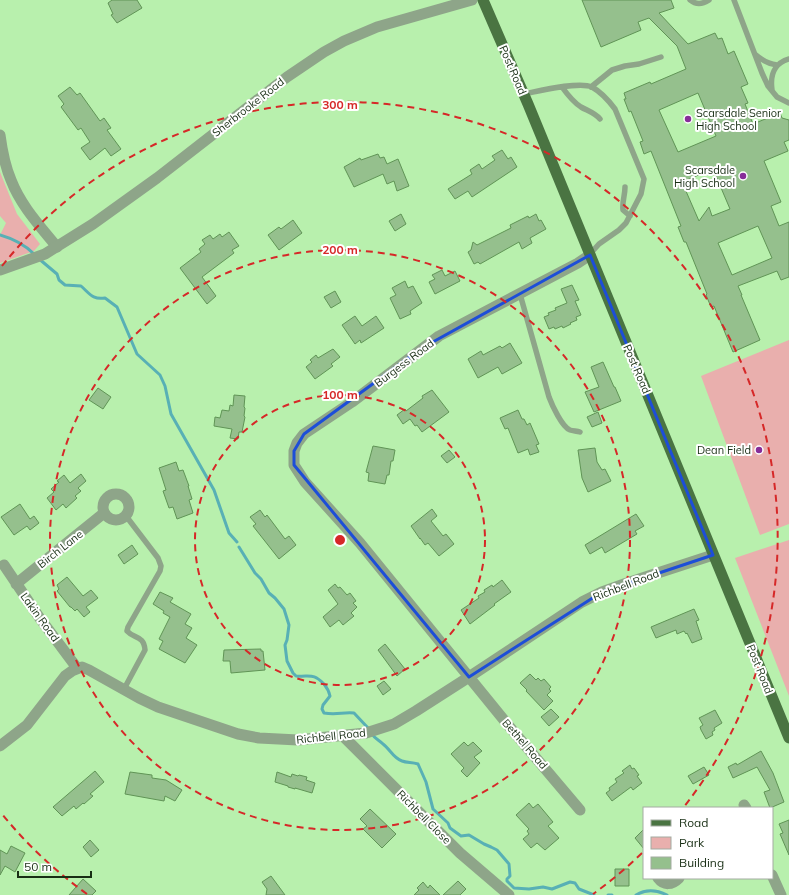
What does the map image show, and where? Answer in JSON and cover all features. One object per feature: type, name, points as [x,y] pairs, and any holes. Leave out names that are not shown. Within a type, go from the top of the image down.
[{"type":"main road","name":"Post Road","points":[[483,0],[524,94],[789,738]]},
{"type":"street","name":"Sherbrooke Road","points":[[0,270],[45,254],[57,247],[157,178],[287,77],[324,52],[344,41],[377,27],[472,0]]},
{"type":"street","points":[[0,134],[6,165],[14,188],[31,216],[57,247]]},
{"type":"street","name":"Burgess Road","points":[[469,677],[360,543],[305,482],[294,465],[294,451],[304,434],[352,402],[439,336],[578,263],[590,255]]},
{"type":"street","points":[[117,494],[121,495],[128,501],[129,506],[126,516],[119,520],[114,521],[108,518],[104,513],[103,507],[109,496],[117,494]]},
{"type":"street","name":"Birch Lane","points":[[16,584],[104,513]]},
{"type":"street","name":"Richbell Road","points":[[77,668],[82,667],[89,670],[158,707],[238,734],[259,738],[298,740],[366,733],[394,724],[469,677],[576,606],[602,592],[713,555]]},
{"type":"street","name":"Lakin Road","points":[[4,564],[16,584],[77,668]]},
{"type":"street","points":[[0,746],[27,725],[65,676],[77,668]]},
{"type":"street","name":"Bethel Road","points":[[469,677],[580,810]]},
{"type":"street","name":"Richbell Close","points":[[343,736],[460,853],[509,895]]},
{"type":"street","points":[[773,878],[781,895]]},
{"type":"street","points":[[659,879],[661,882],[668,884],[674,883],[677,879]]},
{"type":"lane","points":[[690,0],[698,4],[705,3],[709,0]]},
{"type":"lane","points":[[734,0],[762,73],[772,92],[787,102]]},
{"type":"lane","points":[[756,55],[770,64],[777,65]]},
{"type":"lane","points":[[591,87],[612,70],[661,57]]},
{"type":"lane","points":[[772,92],[771,83],[774,69],[777,65],[789,59]]},
{"type":"lane","points":[[524,94],[571,85],[591,87],[610,102],[615,109],[644,179],[641,194],[626,223],[619,230],[599,244],[590,255]]},
{"type":"lane","points":[[562,87],[580,106],[593,113],[600,119]]},
{"type":"lane","points":[[625,187],[625,192],[622,198],[623,210],[630,216]]},
{"type":"lane","points":[[520,294],[548,397],[566,428],[580,432]]},
{"type":"lane","points":[[124,689],[145,650],[143,642],[140,638],[127,631],[128,627],[160,571],[161,566],[158,558],[126,516]]},
{"type":"highlighted area","points":[[590,255],[713,555],[602,592],[469,677],[294,465],[294,451],[304,434],[422,348]]},
{"type":"green space","points":[[0,172],[17,214],[40,244],[34,251],[0,263],[0,235],[6,223],[0,216]]},
{"type":"green space","name":"Dean Field","points":[[789,340],[789,524],[760,535],[701,376]]},
{"type":"green space","points":[[789,540],[789,696],[735,558]]},
{"type":"building","points":[[112,0],[137,0],[142,8],[117,23],[111,15],[113,14],[108,3]]},
{"type":"building","name":"Scarsdale High School","points":[[582,0],[671,0],[674,8],[659,13],[688,44],[715,33],[718,39],[722,38],[728,54],[734,51],[748,84],[741,87],[748,103],[745,104],[753,124],[780,113],[782,118],[789,120],[789,140],[784,142],[788,151],[764,161],[781,202],[771,206],[779,226],[789,222],[789,277],[781,280],[777,271],[738,286],[760,340],[733,352],[714,306],[711,307],[686,242],[684,242],[678,227],[681,226],[651,151],[644,154],[640,142],[643,141],[631,111],[629,112],[624,99],[626,99],[624,93],[650,82],[651,84],[686,69],[677,46],[649,18],[638,22],[641,30],[601,47]],"holes":[[[698,93],[716,136],[678,152],[659,110]],[[713,169],[730,209],[712,216],[709,207],[699,221],[682,182]],[[758,226],[772,258],[732,275],[718,243]]]},
{"type":"building","points":[[70,87],[77,95],[80,93],[100,121],[104,118],[111,128],[107,130],[121,149],[111,156],[105,148],[90,160],[81,148],[90,142],[81,128],[78,130],[61,107],[64,104],[58,96]]},
{"type":"building","points":[[502,150],[508,159],[511,157],[517,167],[472,197],[468,191],[455,199],[448,189],[472,174],[470,170],[479,164],[482,169],[495,160],[492,156]]},
{"type":"building","points":[[378,154],[380,158],[384,157],[387,164],[398,159],[409,186],[397,191],[394,181],[387,184],[383,174],[354,187],[344,167],[360,158],[361,160]]},
{"type":"building","points":[[401,214],[406,224],[395,231],[389,221]]},
{"type":"building","points":[[536,214],[539,221],[541,220],[546,229],[530,238],[532,243],[522,249],[519,242],[480,264],[478,262],[474,264],[468,252],[471,250],[473,242],[477,245],[511,228],[510,225],[528,216],[529,218]]},
{"type":"building","points":[[293,220],[302,233],[279,250],[268,235],[279,227],[281,229]]},
{"type":"building","points":[[229,232],[239,246],[232,250],[234,253],[202,277],[216,296],[207,304],[180,268],[201,252],[199,249],[205,244],[202,240],[210,235],[213,239],[220,234],[222,237]]},
{"type":"building","points":[[442,270],[445,276],[455,271],[460,281],[435,294],[429,282],[435,279],[432,275]]},
{"type":"building","points":[[405,281],[408,288],[413,286],[422,303],[410,311],[411,314],[400,319],[390,298],[396,295],[392,288]]},
{"type":"building","points":[[572,285],[579,300],[575,301],[581,315],[576,317],[577,320],[563,328],[562,326],[555,329],[554,327],[549,329],[544,317],[549,315],[548,313],[556,310],[555,308],[567,303],[561,289]]},
{"type":"building","points":[[335,291],[341,302],[331,308],[324,297]]},
{"type":"building","points":[[355,316],[362,326],[376,316],[384,328],[361,343],[360,340],[355,344],[342,325]]},
{"type":"building","points":[[510,343],[522,363],[502,374],[498,367],[478,378],[468,359],[481,351],[483,355],[500,346],[502,348]]},
{"type":"building","points":[[333,349],[340,357],[331,364],[333,366],[315,379],[306,367],[312,362],[310,360],[316,355],[318,358]]},
{"type":"building","points":[[603,362],[621,401],[594,412],[585,392],[599,387],[591,367]]},
{"type":"building","points":[[98,388],[111,397],[103,409],[89,400]]},
{"type":"building","points":[[432,390],[449,412],[422,432],[410,419],[403,424],[397,415],[405,409],[406,411],[423,398],[422,396]]},
{"type":"building","points":[[234,395],[245,396],[245,417],[242,432],[239,432],[238,439],[230,438],[232,429],[214,426],[215,417],[220,418],[222,410],[229,411],[230,405],[233,406]]},
{"type":"building","points":[[518,410],[522,419],[524,419],[527,425],[530,423],[539,444],[536,445],[539,452],[530,455],[528,449],[518,453],[508,428],[505,429],[500,418]]},
{"type":"building","points":[[598,412],[602,423],[592,427],[587,417]]},
{"type":"building","points":[[373,446],[395,450],[393,461],[391,461],[389,475],[387,475],[385,484],[368,481],[369,473],[366,472]]},
{"type":"building","points":[[595,448],[597,462],[602,470],[605,469],[611,481],[588,492],[582,478],[578,450]]},
{"type":"building","points":[[449,450],[455,457],[447,463],[441,456]]},
{"type":"building","points":[[176,462],[179,471],[183,470],[189,486],[192,499],[189,500],[193,513],[177,519],[173,507],[169,508],[163,491],[166,490],[159,468]]},
{"type":"building","points":[[81,474],[86,481],[78,488],[81,491],[75,496],[77,498],[66,508],[63,504],[56,510],[47,498],[54,492],[51,489],[64,475],[70,483]]},
{"type":"building","points":[[20,504],[30,519],[34,516],[39,523],[30,530],[27,526],[14,535],[1,517]]},
{"type":"building","points":[[432,509],[437,516],[431,521],[443,536],[446,534],[454,544],[439,556],[428,543],[425,545],[411,526]]},
{"type":"building","points":[[260,510],[265,517],[267,515],[285,539],[289,536],[296,545],[279,559],[253,526],[256,524],[250,517]]},
{"type":"building","points":[[636,514],[644,526],[635,531],[637,534],[605,553],[602,547],[590,554],[585,545]]},
{"type":"building","points":[[132,545],[138,554],[124,564],[118,555]]},
{"type":"building","points":[[67,577],[83,596],[91,590],[98,598],[86,607],[90,612],[84,617],[77,609],[75,611],[70,607],[57,591],[59,589],[57,585]]},
{"type":"building","points":[[502,580],[511,592],[470,624],[461,610],[479,598],[478,596],[485,592],[484,590],[492,585],[493,587]]},
{"type":"building","points":[[335,584],[347,595],[350,593],[356,601],[353,603],[357,607],[351,613],[354,616],[343,625],[339,620],[330,627],[323,617],[338,604],[328,590]]},
{"type":"building","points":[[160,592],[173,598],[170,602],[191,614],[185,624],[192,628],[186,638],[197,645],[185,663],[159,649],[163,641],[159,639],[170,617],[153,604]]},
{"type":"building","points":[[694,609],[699,620],[696,621],[702,639],[692,643],[687,633],[686,634],[684,631],[677,634],[676,630],[656,638],[651,627]]},
{"type":"building","points":[[385,644],[405,669],[397,676],[378,650]]},
{"type":"building","points":[[261,649],[261,651],[263,651],[265,670],[231,673],[230,661],[223,661],[224,650]]},
{"type":"building","points":[[530,674],[536,680],[538,678],[541,681],[544,679],[551,687],[549,689],[551,691],[547,695],[553,701],[544,710],[520,683]]},
{"type":"building","points":[[384,681],[391,689],[383,695],[377,686]]},
{"type":"building","points":[[551,709],[559,717],[549,726],[541,717]]},
{"type":"building","points":[[715,710],[722,723],[714,728],[715,730],[712,732],[713,735],[706,739],[700,727],[703,725],[699,718]]},
{"type":"building","points":[[464,742],[468,746],[473,742],[482,751],[474,757],[480,763],[467,777],[461,771],[464,768],[451,754]]},
{"type":"building","points":[[761,751],[773,773],[784,802],[770,807],[764,792],[770,790],[757,767],[733,778],[728,767],[736,763],[737,765]]},
{"type":"building","points":[[630,765],[639,775],[637,776],[642,783],[633,790],[631,787],[612,801],[606,793],[610,790],[609,788],[617,782],[615,779],[624,773],[622,771]]},
{"type":"building","points":[[704,767],[709,775],[693,784],[688,776]]},
{"type":"building","points":[[95,771],[104,782],[90,794],[93,796],[84,804],[83,803],[76,809],[74,806],[62,816],[53,807]]},
{"type":"building","points":[[130,772],[152,775],[152,778],[166,780],[182,790],[175,801],[165,796],[164,801],[125,794]]},
{"type":"building","points":[[277,772],[291,777],[292,774],[307,777],[306,780],[315,783],[312,793],[275,782]]},
{"type":"building","points":[[529,803],[533,808],[538,804],[553,822],[548,826],[559,838],[545,850],[537,843],[531,848],[523,839],[529,834],[527,831],[529,829],[516,815]]},
{"type":"building","points":[[370,809],[396,834],[382,848],[363,829],[367,826],[360,819]]},
{"type":"building","points":[[789,820],[789,855],[780,834],[783,833],[779,824]]},
{"type":"building","points":[[643,830],[643,848],[635,838]]},
{"type":"building","points":[[90,840],[99,850],[91,857],[83,847]]},
{"type":"building","points":[[11,846],[25,853],[15,872],[5,866],[0,875],[0,850],[7,854]]},
{"type":"building","points":[[615,869],[629,869],[629,886],[615,886]]},
{"type":"building","points":[[271,876],[285,895],[266,895],[267,889],[262,882]]},
{"type":"building","points":[[83,879],[96,891],[92,895],[69,895]]},
{"type":"building","points":[[458,881],[466,889],[460,895],[443,895]]},
{"type":"building","points":[[423,882],[428,888],[430,885],[440,895],[414,895],[419,890],[417,888]]},
{"type":"waterway","points":[[0,235],[18,242],[34,254]]},
{"type":"waterway","points":[[38,258],[57,274],[59,280],[65,285],[81,286],[92,296],[97,298],[105,298],[117,307],[137,354],[160,375],[165,386],[171,414],[214,490],[229,533],[237,542]]},
{"type":"waterway","points":[[239,547],[269,593],[284,609],[289,625],[285,645],[287,661],[293,673],[296,676],[309,676],[317,678],[325,686],[330,696],[323,705],[322,709],[324,713],[354,713],[369,729]]},
{"type":"waterway","points":[[372,734],[399,760],[418,764],[426,782],[433,809],[448,823],[450,828],[461,836],[469,835],[497,850],[509,864],[510,876],[507,881],[514,888],[529,889],[543,887],[552,889],[570,882],[575,883],[579,889],[594,895]]},
{"type":"waterway","points":[[636,895],[652,891],[667,895]]},
{"type":"place","name":"Scarsdale Senior High School","points":[[688,119]]},
{"type":"place","name":"Scarsdale High School","points":[[743,176]]},
{"type":"place","name":"Dean Field","points":[[759,450]]}]
